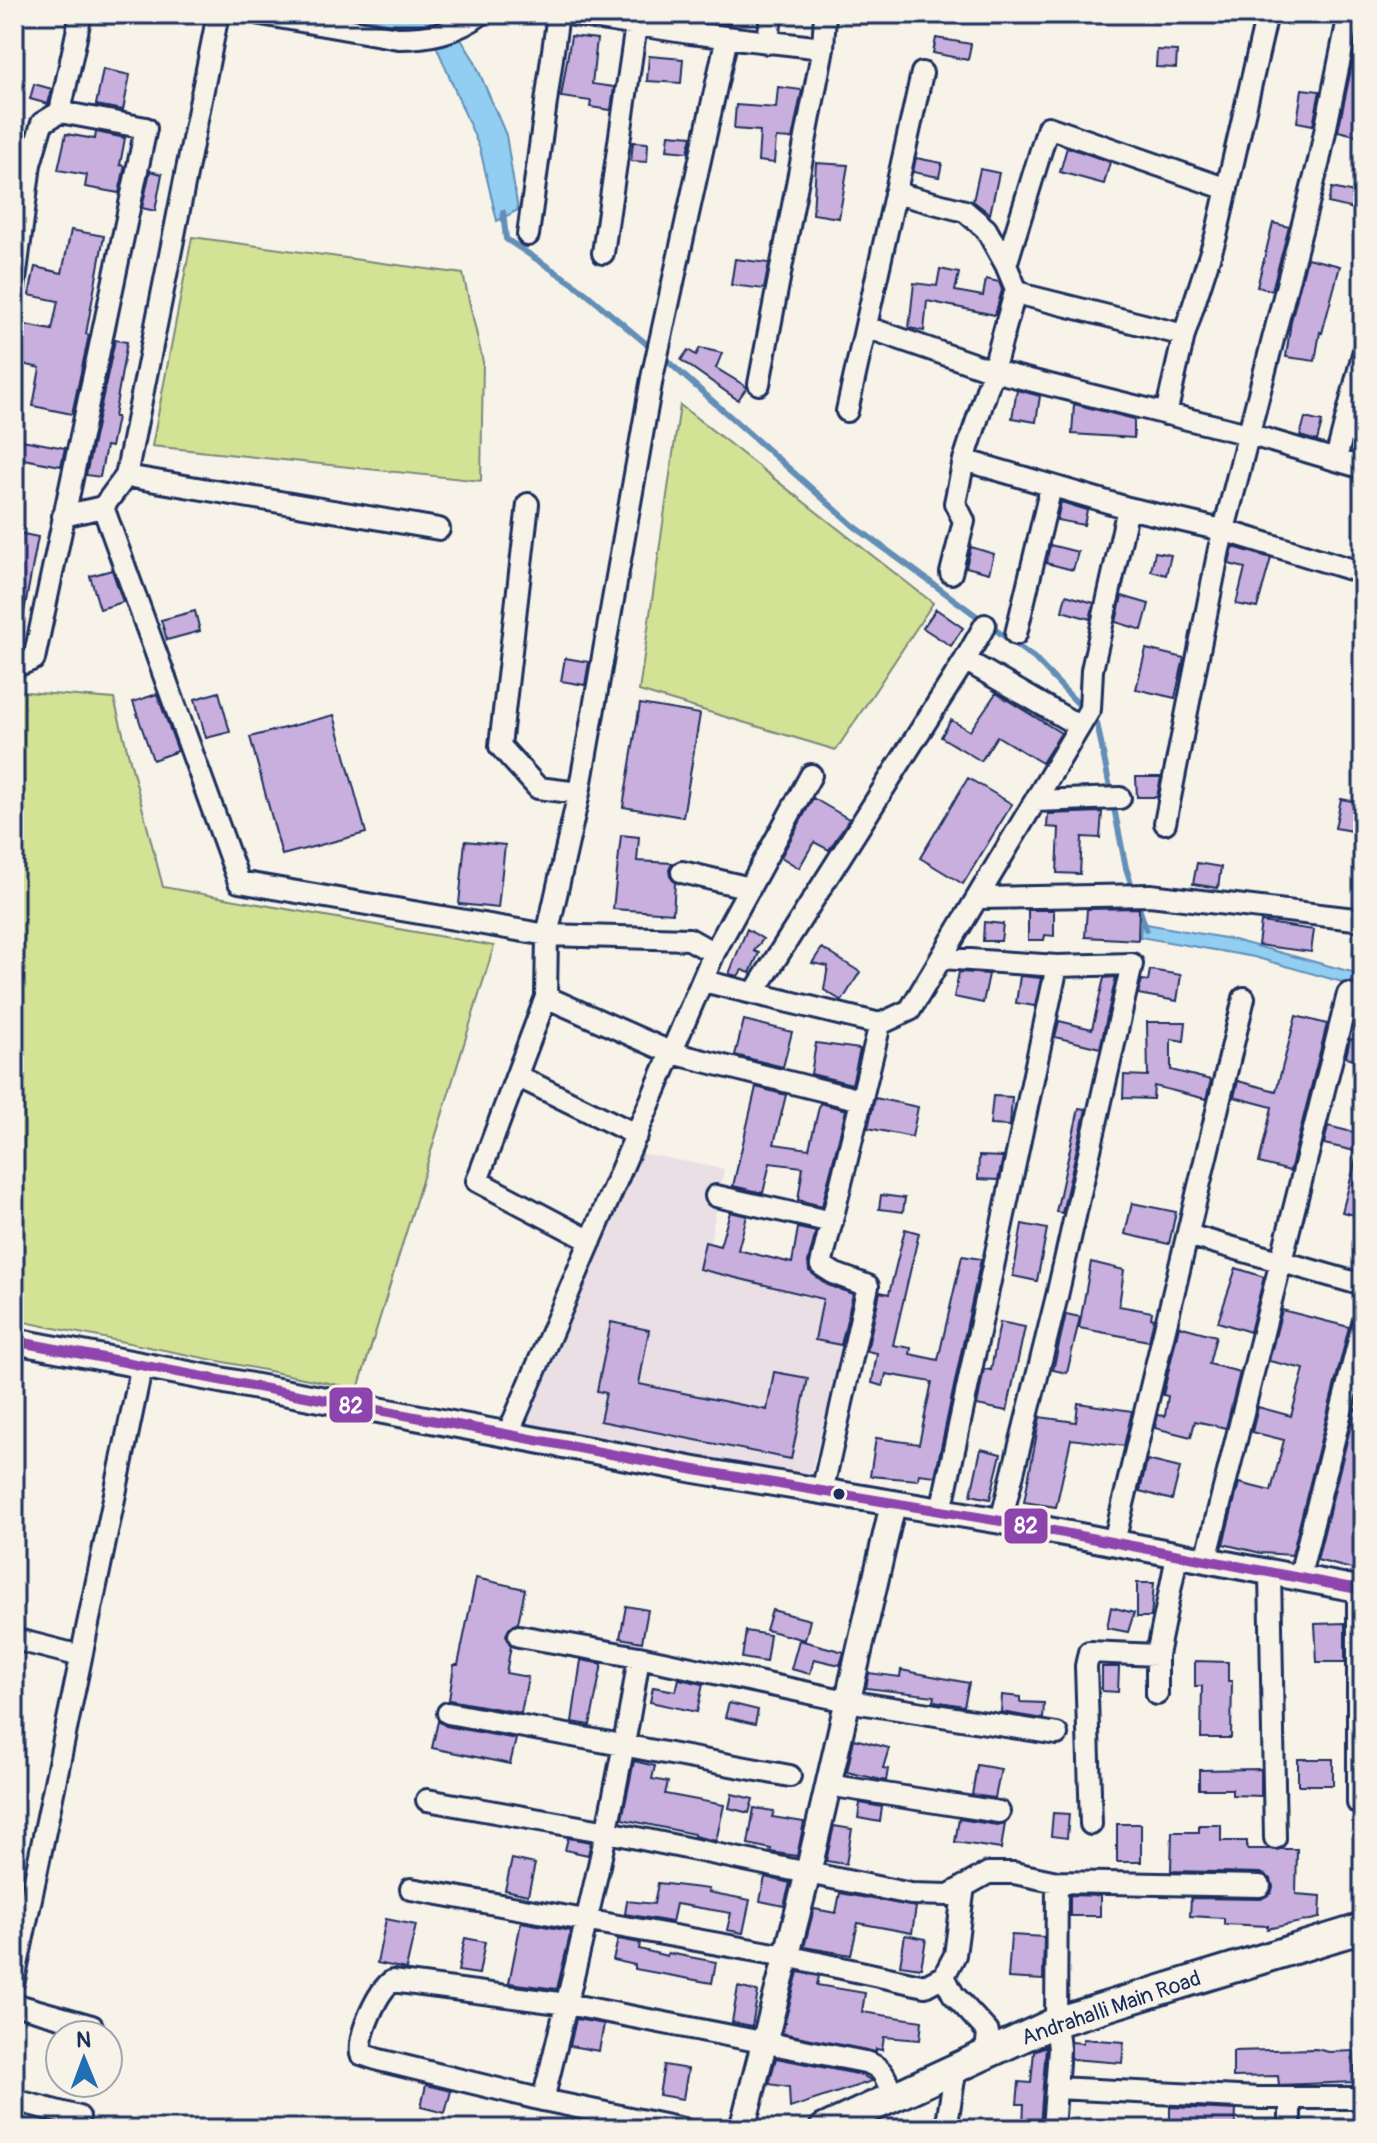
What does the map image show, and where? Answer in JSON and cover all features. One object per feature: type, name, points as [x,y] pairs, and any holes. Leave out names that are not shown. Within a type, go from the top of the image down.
[{"type":"main road","name":"Andrahalli Main Road","points":[[824,2129],[1056,2022],[1363,1928]]},
{"type":"street","points":[[60,112],[81,14]]},
{"type":"street","points":[[63,516],[103,507],[126,476],[218,14]]},
{"type":"street","points":[[261,14],[398,38],[437,35],[481,14]]},
{"type":"street","points":[[528,235],[558,14]]},
{"type":"street","points":[[768,43],[771,14]]},
{"type":"street","points":[[759,384],[823,48],[825,14]]},
{"type":"street","points":[[1166,414],[1184,335],[1216,236],[1267,14]]},
{"type":"street","points":[[1165,823],[1219,549],[1319,161],[1349,14]]},
{"type":"street","points":[[577,15],[636,25],[691,23],[727,37],[823,48]]},
{"type":"street","points":[[603,253],[636,25]]},
{"type":"street","points":[[591,1241],[477,1181],[546,997],[547,935],[579,793],[657,353],[727,37]]},
{"type":"street","points":[[847,411],[922,73]]},
{"type":"street","points":[[14,288],[30,164],[42,123],[60,112],[146,128],[34,659],[14,667]]},
{"type":"street","points":[[1006,265],[1048,127],[1227,189]]},
{"type":"street","points":[[895,193],[965,211],[986,229],[1016,289],[1028,296],[1184,335]]},
{"type":"street","points":[[951,573],[964,521],[955,503],[964,460],[1016,289]]},
{"type":"street","points":[[866,327],[993,371],[1248,434],[1363,468]]},
{"type":"street","points":[[1336,459],[1363,354]]},
{"type":"street","points":[[964,460],[1128,508],[1226,531],[1363,573]]},
{"type":"street","points":[[126,476],[439,529]]},
{"type":"street","points":[[1016,634],[1051,487]]},
{"type":"street","points":[[528,504],[500,746],[538,788],[579,793]]},
{"type":"street","points":[[103,507],[239,882],[547,935],[689,939],[714,953]]},
{"type":"street","points":[[703,981],[880,1024],[910,1010],[1090,709],[1092,670],[1128,508]]},
{"type":"street","points":[[754,993],[985,625]]},
{"type":"street","points":[[965,660],[1079,726]]},
{"type":"street","points":[[508,1434],[714,953],[811,775]]},
{"type":"street","points":[[1035,801],[1120,798]]},
{"type":"street","points":[[682,872],[750,888]]},
{"type":"street","points":[[977,898],[1150,895],[1361,916]]},
{"type":"street","points":[[942,958],[1057,966],[1132,964],[1057,1296],[1001,1521]]},
{"type":"street","points":[[941,1511],[1057,966]]},
{"type":"street","points":[[1206,1560],[1348,994]]},
{"type":"street","points":[[546,997],[672,1053],[861,1100]]},
{"type":"street","points":[[1114,1542],[1244,998]]},
{"type":"street","points":[[822,1492],[868,1286],[835,1274],[821,1265],[880,1024]]},
{"type":"street","points":[[517,1076],[637,1135]]},
{"type":"street","points":[[716,1196],[832,1222]]},
{"type":"street","points":[[1188,1235],[1363,1285]]},
{"type":"street","points":[[1299,1579],[1363,1324]]},
{"type":"street","points":[[14,1341],[1361,1589],[1358,1803]]},
{"type":"street","points":[[14,1980],[142,1364]]},
{"type":"street","points":[[742,2129],[808,1873],[893,1504]]},
{"type":"street","points":[[1157,1694],[1157,1655],[1177,1556]]},
{"type":"street","points":[[1270,1573],[1275,1838]]},
{"type":"street","points":[[519,1636],[639,1657],[847,1701],[1057,1734]]},
{"type":"street","points":[[14,1639],[81,1656]]},
{"type":"street","points":[[1091,1824],[1086,1666],[1089,1652],[1157,1655]]},
{"type":"street","points":[[543,2100],[608,1832],[639,1657]]},
{"type":"street","points":[[448,1713],[790,1776]]},
{"type":"street","points":[[828,1785],[999,1812]]},
{"type":"street","points":[[427,1800],[608,1832],[911,1894],[949,1895],[988,1873],[1014,1873],[1057,1882],[1260,1886]]},
{"type":"street","points":[[1053,2129],[1059,2049],[1056,2022],[1057,1882]]},
{"type":"street","points":[[411,1889],[786,1956],[925,1986],[944,1976],[955,1955],[964,1886]]},
{"type":"street","points":[[944,1976],[953,1994],[988,2032],[986,2054]]},
{"type":"street","points":[[683,2129],[543,2100],[379,2060],[361,2054],[360,2049],[375,2004],[384,1987],[392,1981],[567,2004],[877,2066],[883,2071],[893,2096]]},
{"type":"street","points":[[14,2004],[67,2019]]},
{"type":"street","points":[[946,2129],[956,2067]]},
{"type":"street","points":[[1056,2088],[1363,2098]]},
{"type":"street","points":[[1290,2098],[1290,2129]]},
{"type":"street","points":[[14,2100],[79,2117]]},
{"type":"shaded area","points":[[635,1152],[724,1169],[709,1247],[859,1284],[810,1476],[515,1426]]},
{"type":"green space","points":[[192,237],[463,274],[483,362],[481,481],[152,446]]},
{"type":"green space","points":[[680,405],[933,603],[836,750],[639,691]]},
{"type":"green space","points":[[14,691],[114,699],[163,887],[494,946],[358,1389],[14,1320]]},
{"type":"water","points":[[344,14],[436,14],[441,16],[419,29]]},
{"type":"water","points":[[459,36],[474,60],[506,135],[518,210],[497,221],[480,149],[435,43]]},
{"type":"water","points":[[1141,923],[1230,939],[1363,975],[1363,988],[1254,957],[1140,937]]},
{"type":"building","points":[[707,14],[731,14],[730,24],[706,22]]},
{"type":"building","points":[[571,36],[597,39],[592,84],[614,87],[611,110],[590,107],[591,101],[561,97]]},
{"type":"building","points":[[1358,36],[1363,37],[1363,137],[1338,131]]},
{"type":"building","points":[[936,38],[971,44],[968,60],[933,53]]},
{"type":"building","points":[[1157,50],[1177,51],[1176,68],[1156,67]]},
{"type":"building","points":[[649,56],[683,59],[681,83],[647,81]]},
{"type":"building","points":[[103,69],[130,75],[123,110],[96,105]]},
{"type":"building","points":[[34,84],[52,89],[48,104],[30,99]]},
{"type":"building","points":[[778,87],[802,90],[792,139],[776,138],[774,163],[758,161],[760,131],[734,129],[736,105],[776,108]]},
{"type":"building","points":[[1302,89],[1320,91],[1313,125],[1297,122]]},
{"type":"building","points":[[96,132],[125,138],[120,165],[125,166],[119,193],[85,187],[87,175],[58,170],[66,134],[95,139]]},
{"type":"building","points":[[669,134],[692,136],[688,152],[667,150]]},
{"type":"building","points":[[633,142],[648,143],[647,162],[631,161]]},
{"type":"building","points":[[1067,147],[1110,162],[1104,184],[1060,172]]},
{"type":"building","points":[[916,158],[942,163],[939,177],[913,172]]},
{"type":"building","points":[[816,163],[848,165],[839,218],[813,214]]},
{"type":"building","points":[[980,169],[999,173],[990,214],[973,201]]},
{"type":"building","points":[[150,171],[162,174],[155,211],[142,208]]},
{"type":"building","points":[[1332,188],[1363,195],[1363,211],[1328,203]]},
{"type":"building","points":[[1273,223],[1289,227],[1272,290],[1257,287]]},
{"type":"building","points":[[71,230],[104,236],[86,334],[89,335],[72,414],[33,406],[40,368],[14,362],[20,324],[52,330],[58,301],[29,295],[35,267],[62,273]]},
{"type":"building","points":[[1307,258],[1340,266],[1320,332],[1315,361],[1286,357],[1291,321]]},
{"type":"building","points":[[735,259],[769,263],[764,289],[731,285]]},
{"type":"building","points":[[940,269],[959,273],[955,291],[983,296],[986,279],[999,282],[1002,290],[995,315],[927,301],[924,331],[909,328],[914,283],[937,286]]},
{"type":"building","points":[[115,340],[127,342],[111,447],[106,446],[100,477],[86,475]]},
{"type":"building","points":[[700,348],[722,353],[716,368],[747,387],[738,400],[681,360],[688,350],[696,355]]},
{"type":"building","points":[[1017,390],[1040,396],[1036,422],[1012,418]]},
{"type":"building","points":[[1074,404],[1134,419],[1134,438],[1072,434]]},
{"type":"building","points":[[1305,418],[1322,422],[1317,441],[1300,436]]},
{"type":"building","points":[[22,440],[65,448],[61,466],[18,458]]},
{"type":"building","points":[[1061,502],[1087,510],[1084,525],[1057,520]]},
{"type":"building","points":[[14,532],[38,537],[21,628],[14,627]]},
{"type":"building","points":[[1050,545],[1078,552],[1073,570],[1046,563]]},
{"type":"building","points":[[971,547],[994,554],[989,573],[966,567]]},
{"type":"building","points":[[1233,547],[1271,558],[1257,608],[1236,604],[1245,568],[1229,564]]},
{"type":"building","points":[[1155,552],[1171,555],[1166,575],[1151,571]]},
{"type":"building","points":[[112,570],[123,602],[100,609],[90,576]]},
{"type":"building","points":[[1066,595],[1094,603],[1090,619],[1062,611]]},
{"type":"building","points":[[1122,596],[1149,604],[1142,630],[1116,622]]},
{"type":"building","points":[[936,609],[963,628],[951,646],[923,628]]},
{"type":"building","points":[[195,611],[200,631],[167,640],[161,620]]},
{"type":"building","points":[[1146,649],[1184,658],[1175,698],[1136,689]]},
{"type":"building","points":[[565,658],[589,662],[585,685],[561,681]]},
{"type":"building","points":[[219,692],[230,732],[206,738],[195,699]]},
{"type":"building","points":[[996,693],[1061,733],[1042,763],[997,736],[981,761],[941,737],[951,720],[970,731]]},
{"type":"building","points":[[157,694],[178,751],[153,760],[133,702]]},
{"type":"building","points":[[640,704],[700,714],[683,817],[623,807]]},
{"type":"building","points":[[334,715],[366,833],[282,855],[250,737]]},
{"type":"building","points":[[1136,777],[1161,777],[1157,797],[1137,797]]},
{"type":"building","points":[[968,778],[1012,804],[963,884],[920,858]]},
{"type":"building","points":[[813,798],[849,819],[829,850],[814,842],[799,868],[781,857]]},
{"type":"building","points":[[1341,799],[1363,803],[1363,833],[1335,828]]},
{"type":"building","points":[[1102,812],[1100,838],[1082,837],[1080,874],[1057,873],[1059,828],[1047,827],[1048,814]]},
{"type":"building","points":[[621,835],[639,837],[637,861],[672,863],[669,870],[675,883],[673,913],[613,909]]},
{"type":"building","points":[[465,841],[505,845],[498,908],[459,904]]},
{"type":"building","points":[[1197,863],[1221,867],[1218,888],[1193,884]]},
{"type":"building","points":[[1139,908],[1138,940],[1085,937],[1087,909]]},
{"type":"building","points":[[1028,910],[1054,910],[1054,936],[1045,935],[1044,940],[1028,940]]},
{"type":"building","points":[[984,922],[1003,924],[1001,941],[983,941]]},
{"type":"building","points":[[1261,922],[1314,930],[1311,952],[1258,945]]},
{"type":"building","points":[[747,929],[763,939],[754,951],[759,953],[750,973],[742,970],[738,976],[729,974]]},
{"type":"building","points":[[822,948],[860,972],[842,1001],[824,990],[828,966],[812,963]]},
{"type":"building","points":[[1150,970],[1181,975],[1177,1001],[1138,994],[1142,980],[1148,981]]},
{"type":"building","points":[[959,972],[989,974],[983,1003],[954,997]]},
{"type":"building","points":[[1020,976],[1041,978],[1035,1006],[1016,1003]]},
{"type":"building","points":[[1116,977],[1100,1048],[1055,1037],[1059,1021],[1092,1029],[1104,978]]},
{"type":"building","points":[[1296,1016],[1327,1024],[1290,1171],[1259,1163],[1272,1107],[1234,1097],[1238,1081],[1276,1091]]},
{"type":"building","points":[[744,1020],[792,1032],[783,1067],[735,1055]]},
{"type":"building","points":[[1147,1022],[1186,1022],[1184,1041],[1171,1039],[1171,1070],[1211,1080],[1206,1099],[1154,1086],[1153,1099],[1123,1098],[1124,1075],[1148,1076]]},
{"type":"building","points":[[1350,1039],[1363,1042],[1363,1061],[1346,1057]]},
{"type":"building","points":[[816,1043],[860,1049],[852,1084],[811,1074]]},
{"type":"building","points":[[756,1087],[786,1095],[774,1144],[809,1149],[820,1103],[846,1110],[822,1206],[798,1200],[803,1167],[770,1163],[763,1193],[733,1186]]},
{"type":"building","points":[[993,1096],[1012,1097],[1010,1126],[990,1125]]},
{"type":"building","points":[[875,1098],[918,1107],[912,1137],[868,1128]]},
{"type":"building","points":[[1079,1108],[1086,1109],[1062,1213],[1056,1212]]},
{"type":"building","points":[[1328,1126],[1360,1134],[1355,1151],[1324,1144]]},
{"type":"building","points":[[1358,1152],[1363,1153],[1363,1217],[1342,1212]]},
{"type":"building","points":[[979,1156],[1003,1157],[998,1180],[978,1179]]},
{"type":"building","points":[[881,1195],[905,1198],[903,1212],[879,1209]]},
{"type":"building","points":[[1132,1203],[1176,1212],[1169,1244],[1125,1234]]},
{"type":"building","points":[[730,1212],[747,1216],[738,1250],[792,1263],[798,1228],[816,1232],[808,1262],[809,1271],[828,1285],[853,1294],[841,1345],[815,1340],[823,1299],[699,1269],[705,1242],[720,1246]]},
{"type":"building","points":[[1022,1224],[1047,1229],[1037,1281],[1013,1276]]},
{"type":"building","points":[[905,1229],[919,1233],[893,1345],[911,1348],[910,1354],[938,1360],[962,1256],[981,1259],[935,1476],[919,1474],[918,1480],[870,1476],[876,1438],[919,1444],[932,1382],[886,1374],[883,1386],[872,1383],[877,1353],[867,1351],[880,1292],[889,1294]]},
{"type":"building","points":[[1091,1262],[1124,1270],[1119,1306],[1152,1312],[1151,1318],[1154,1319],[1149,1341],[1079,1328]]},
{"type":"building","points":[[1236,1268],[1264,1277],[1250,1332],[1218,1322]]},
{"type":"building","points":[[1282,1310],[1349,1327],[1292,1555],[1261,1553],[1223,1544],[1239,1483],[1271,1491],[1284,1440],[1252,1432],[1258,1407],[1291,1416],[1304,1369],[1269,1361]]},
{"type":"building","points":[[1066,1314],[1080,1317],[1067,1373],[1053,1370]]},
{"type":"building","points":[[611,1322],[649,1330],[639,1384],[767,1410],[774,1372],[808,1378],[791,1459],[600,1421],[606,1393],[597,1391]]},
{"type":"building","points":[[1000,1322],[1025,1327],[1007,1411],[977,1405],[984,1369],[991,1370]]},
{"type":"building","points":[[1179,1326],[1216,1336],[1209,1364],[1240,1372],[1226,1428],[1195,1421],[1191,1437],[1155,1428],[1158,1415],[1165,1416],[1168,1396],[1163,1395]]},
{"type":"building","points":[[1078,1403],[1132,1411],[1124,1446],[1071,1439],[1056,1507],[1024,1502],[1040,1417],[1076,1422]]},
{"type":"building","points":[[1355,1409],[1363,1411],[1363,1506],[1354,1540],[1363,1542],[1363,1572],[1317,1560]]},
{"type":"building","points":[[981,1449],[1001,1454],[990,1499],[971,1495]]},
{"type":"building","points":[[1147,1460],[1180,1468],[1172,1500],[1140,1491]]},
{"type":"building","points":[[476,1578],[525,1589],[518,1623],[510,1627],[506,1635],[511,1646],[506,1673],[528,1677],[521,1713],[449,1700],[454,1665],[458,1665]]},
{"type":"building","points":[[1137,1583],[1154,1583],[1151,1617],[1137,1617]]},
{"type":"building","points":[[626,1606],[648,1610],[642,1642],[620,1638]]},
{"type":"building","points":[[1111,1607],[1134,1613],[1128,1632],[1107,1628]]},
{"type":"building","points":[[772,1610],[810,1620],[805,1640],[766,1630]]},
{"type":"building","points":[[1345,1623],[1345,1662],[1317,1662],[1315,1624]]},
{"type":"building","points":[[746,1631],[770,1635],[766,1662],[742,1658]]},
{"type":"building","points":[[799,1640],[844,1652],[840,1665],[814,1659],[810,1674],[791,1669]]},
{"type":"building","points":[[581,1660],[602,1664],[590,1725],[572,1722]]},
{"type":"building","points":[[1195,1661],[1228,1662],[1228,1681],[1232,1681],[1231,1738],[1201,1738],[1202,1686],[1195,1686]]},
{"type":"building","points":[[1102,1667],[1119,1667],[1118,1692],[1102,1691]]},
{"type":"building","points":[[901,1670],[969,1683],[964,1706],[934,1701],[935,1696],[866,1688],[869,1673],[900,1677]]},
{"type":"building","points":[[679,1679],[703,1684],[697,1712],[650,1702],[653,1687],[676,1691]]},
{"type":"building","points":[[1002,1695],[1020,1697],[1020,1702],[1044,1703],[1043,1719],[1001,1712]]},
{"type":"building","points":[[729,1703],[758,1710],[755,1724],[725,1717]]},
{"type":"building","points":[[438,1721],[446,1726],[516,1739],[510,1764],[432,1748]]},
{"type":"building","points":[[854,1739],[889,1748],[883,1768],[888,1769],[886,1781],[847,1772]]},
{"type":"building","points":[[1298,1759],[1333,1759],[1333,1785],[1298,1785]]},
{"type":"building","points":[[634,1761],[655,1766],[652,1779],[668,1782],[665,1794],[724,1805],[716,1841],[622,1819]]},
{"type":"building","points":[[977,1765],[1001,1769],[995,1798],[972,1795]]},
{"type":"building","points":[[1261,1769],[1261,1796],[1232,1795],[1232,1789],[1199,1789],[1199,1770]]},
{"type":"building","points":[[732,1794],[753,1799],[749,1813],[729,1808]]},
{"type":"building","points":[[860,1803],[882,1807],[880,1822],[858,1818]]},
{"type":"building","points":[[754,1808],[774,1811],[772,1817],[804,1822],[797,1856],[770,1852],[771,1849],[748,1844]]},
{"type":"building","points":[[1053,1813],[1069,1814],[1067,1838],[1051,1836]]},
{"type":"building","points":[[959,1819],[997,1825],[1005,1823],[1001,1849],[955,1842]]},
{"type":"building","points":[[1117,1824],[1141,1824],[1141,1862],[1117,1862]]},
{"type":"building","points":[[1199,1825],[1221,1825],[1221,1841],[1247,1841],[1247,1849],[1297,1849],[1296,1894],[1321,1896],[1320,1918],[1267,1929],[1268,1926],[1224,1924],[1224,1918],[1190,1916],[1191,1898],[1261,1899],[1271,1893],[1273,1887],[1271,1879],[1261,1873],[1171,1871],[1172,1832],[1199,1832]]},
{"type":"building","points":[[834,1826],[852,1829],[846,1864],[826,1861]]},
{"type":"building","points":[[568,1838],[591,1842],[588,1855],[565,1850]]},
{"type":"building","points":[[512,1859],[535,1864],[528,1895],[505,1890]]},
{"type":"building","points":[[765,1877],[790,1883],[784,1906],[760,1901]]},
{"type":"building","points":[[658,1883],[709,1889],[708,1892],[750,1900],[743,1933],[727,1930],[731,1913],[676,1904],[672,1922],[625,1914],[627,1901],[654,1904]]},
{"type":"building","points":[[840,1893],[916,1907],[912,1933],[858,1923],[851,1955],[804,1947],[814,1909],[836,1913]]},
{"type":"building","points":[[1070,1895],[1100,1896],[1100,1916],[1070,1916]]},
{"type":"building","points":[[386,1919],[416,1925],[406,1969],[377,1963]]},
{"type":"building","points":[[521,1922],[571,1931],[557,1989],[509,1983]]},
{"type":"building","points":[[905,1935],[926,1939],[921,1968],[900,1965]]},
{"type":"building","points":[[1011,1935],[1044,1937],[1043,1980],[1008,1978]]},
{"type":"building","points":[[465,1938],[485,1942],[479,1974],[458,1971]]},
{"type":"building","points":[[618,1939],[640,1943],[639,1949],[667,1956],[668,1953],[716,1962],[712,1983],[635,1969],[635,1965],[613,1960]]},
{"type":"building","points":[[798,1972],[819,1976],[817,1985],[865,1993],[862,2012],[922,2021],[920,2040],[884,2037],[882,2050],[876,2049],[876,2052],[782,2033]]},
{"type":"building","points":[[738,1987],[758,1992],[752,2026],[732,2022]]},
{"type":"building","points":[[576,2019],[604,2024],[599,2051],[570,2046]]},
{"type":"building","points":[[1083,2039],[1124,2042],[1122,2063],[1071,2059],[1071,2042],[1083,2043]]},
{"type":"building","points":[[1046,2046],[1040,2126],[1023,2125],[1024,2104],[1017,2104],[1019,2082],[1031,2083],[1034,2051]]},
{"type":"building","points":[[1233,2051],[1354,2051],[1355,2082],[1279,2085],[1278,2076],[1233,2077]]},
{"type":"building","points":[[776,2058],[862,2075],[872,2081],[790,2108],[789,2087],[769,2084]]},
{"type":"building","points":[[664,2065],[688,2069],[683,2099],[659,2095]]},
{"type":"building","points":[[426,2085],[451,2091],[445,2113],[421,2107]]},
{"type":"building","points":[[1170,2107],[1236,2110],[1235,2129],[1204,2129],[1204,2122],[1170,2123]]},
{"type":"waterway","points":[[503,212],[506,239],[577,286],[673,366],[854,526],[1034,658],[1083,709]]},
{"type":"waterway","points":[[1091,717],[1097,723],[1126,868],[1146,929]]},
{"type":"transit line","name":"82","points":[[14,1341],[695,1470],[1001,1521],[1363,1590]]}]
